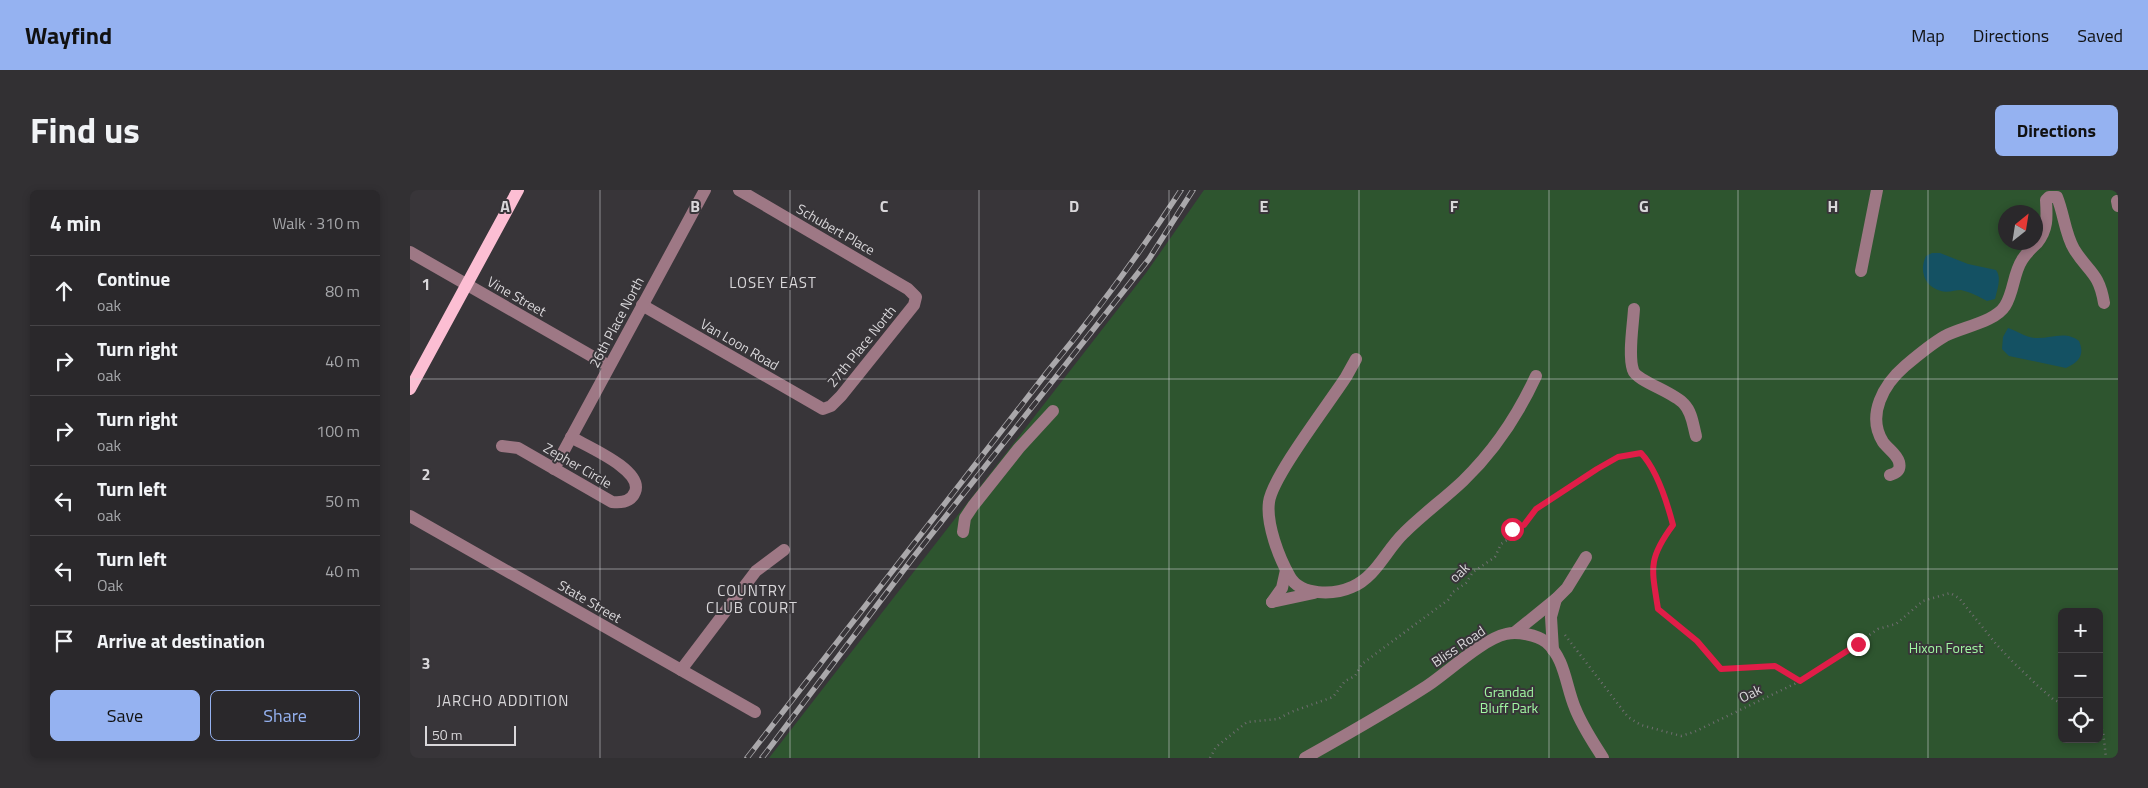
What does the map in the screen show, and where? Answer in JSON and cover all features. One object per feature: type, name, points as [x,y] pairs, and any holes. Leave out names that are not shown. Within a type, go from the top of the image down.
[{"type":"main road","points":[[410,389],[518,190]]},
{"type":"street","name":"26th Place North","points":[[554,469],[705,190]]},
{"type":"street","name":"Schubert Place","points":[[739,190],[908,289],[916,296]]},
{"type":"street","points":[[1861,271],[1877,190]]},
{"type":"street","points":[[1890,476],[1896,474],[1900,469],[1900,463],[1897,456],[1880,437],[1875,418],[1886,386],[1902,369],[1945,336],[1986,319],[2005,307],[2019,265],[2026,252],[2037,243],[2047,224],[2046,200],[2049,197],[2056,197],[2062,209],[2074,249],[2094,273],[2102,288],[2104,303]]},
{"type":"street","name":"Vine Street","points":[[410,252],[610,366]]},
{"type":"street","name":"27th Place North","points":[[823,409],[831,406],[841,396],[914,305],[916,296]]},
{"type":"street","name":"Van Loon Road","points":[[642,305],[823,409]]},
{"type":"street","points":[[1634,308],[1632,357],[1634,373],[1684,404],[1691,415],[1696,436]]},
{"type":"street","points":[[1317,592],[1306,590],[1293,583],[1274,542],[1269,503],[1271,492],[1277,480],[1356,360]]},
{"type":"street","points":[[1286,570],[1282,588],[1272,602],[1317,592],[1352,587],[1368,576],[1402,535],[1463,481],[1489,454],[1525,399],[1536,376]]},
{"type":"street","points":[[963,532],[965,518],[973,506],[1018,448],[1053,411]]},
{"type":"street","name":"Zepher Circle","points":[[502,446],[518,448],[612,502],[628,500],[636,489],[636,482],[627,469],[571,437]]},
{"type":"street","name":"State Street","points":[[410,516],[755,712]]},
{"type":"street","points":[[681,670],[756,572],[784,550]]},
{"type":"street","points":[[1514,633],[1556,599],[1566,588],[1586,557]]},
{"type":"street","points":[[1553,650],[1551,617],[1556,599]]},
{"type":"street","points":[[1514,633],[1546,641],[1553,650],[1582,725],[1603,758]]},
{"type":"street","name":"Bliss Road","points":[[1305,758],[1426,687],[1492,640],[1505,634],[1514,633]]},
{"type":"path","name":"oak","points":[[1210,758],[1216,747],[1247,722],[1278,719],[1291,712],[1333,697],[1345,681],[1355,676],[1362,664],[1448,600],[1454,592],[1466,583],[1473,572],[1495,557],[1500,544],[1507,540],[1512,529],[1524,525],[1536,509],[1618,457],[1641,453],[1651,466],[1665,498],[1673,525],[1663,538],[1652,568],[1658,609],[1697,641],[1721,669],[1775,666],[1800,681]]},
{"type":"path","name":"Oak","points":[[1564,634],[1628,717],[1641,725],[1681,736],[1694,732],[1809,677],[1878,629],[1896,624],[1923,600],[1950,594],[1958,598],[2014,663],[2043,690],[2058,700]]},
{"type":"path","points":[[2103,731],[2106,758]]},
{"type":"green space","points":[[1204,190],[2118,190],[2118,758],[769,758],[1146,273]]},
{"type":"water","points":[[1932,253],[1940,253],[1968,264],[1996,270],[1999,280],[1995,299],[1987,301],[1961,290],[1944,292],[1930,286],[1924,277],[1923,267],[1926,256]]},
{"type":"water","points":[[2008,328],[2035,338],[2063,335],[2074,338],[2079,341],[2081,346],[2080,358],[2066,368],[2009,356],[2002,349],[2003,337]]},
{"type":"railway","points":[[747,758],[1100,305],[1134,260],[1181,190]]},
{"type":"railway","points":[[762,758],[912,559],[1149,259],[1193,190]]},
{"type":"district","name":"LOSEY EAST","points":[[773,282]]},
{"type":"district","name":"COUNTRY CLUB COURT","points":[[752,598]]},
{"type":"district","name":"JARCHO ADDITION","points":[[503,700]]},
{"type":"route","points":[[1512,529],[1524,525],[1536,509],[1597,469],[1618,457],[1641,453],[1651,466],[1665,498],[1673,525],[1663,538],[1652,568],[1658,609],[1697,641],[1721,669],[1775,666],[1800,681],[1858,644]]},
{"type":"park label","name":"Hixon Forest","points":[[1946,647]]},
{"type":"park label","name":"Grandad Bluff Park","points":[[1509,700]]}]
